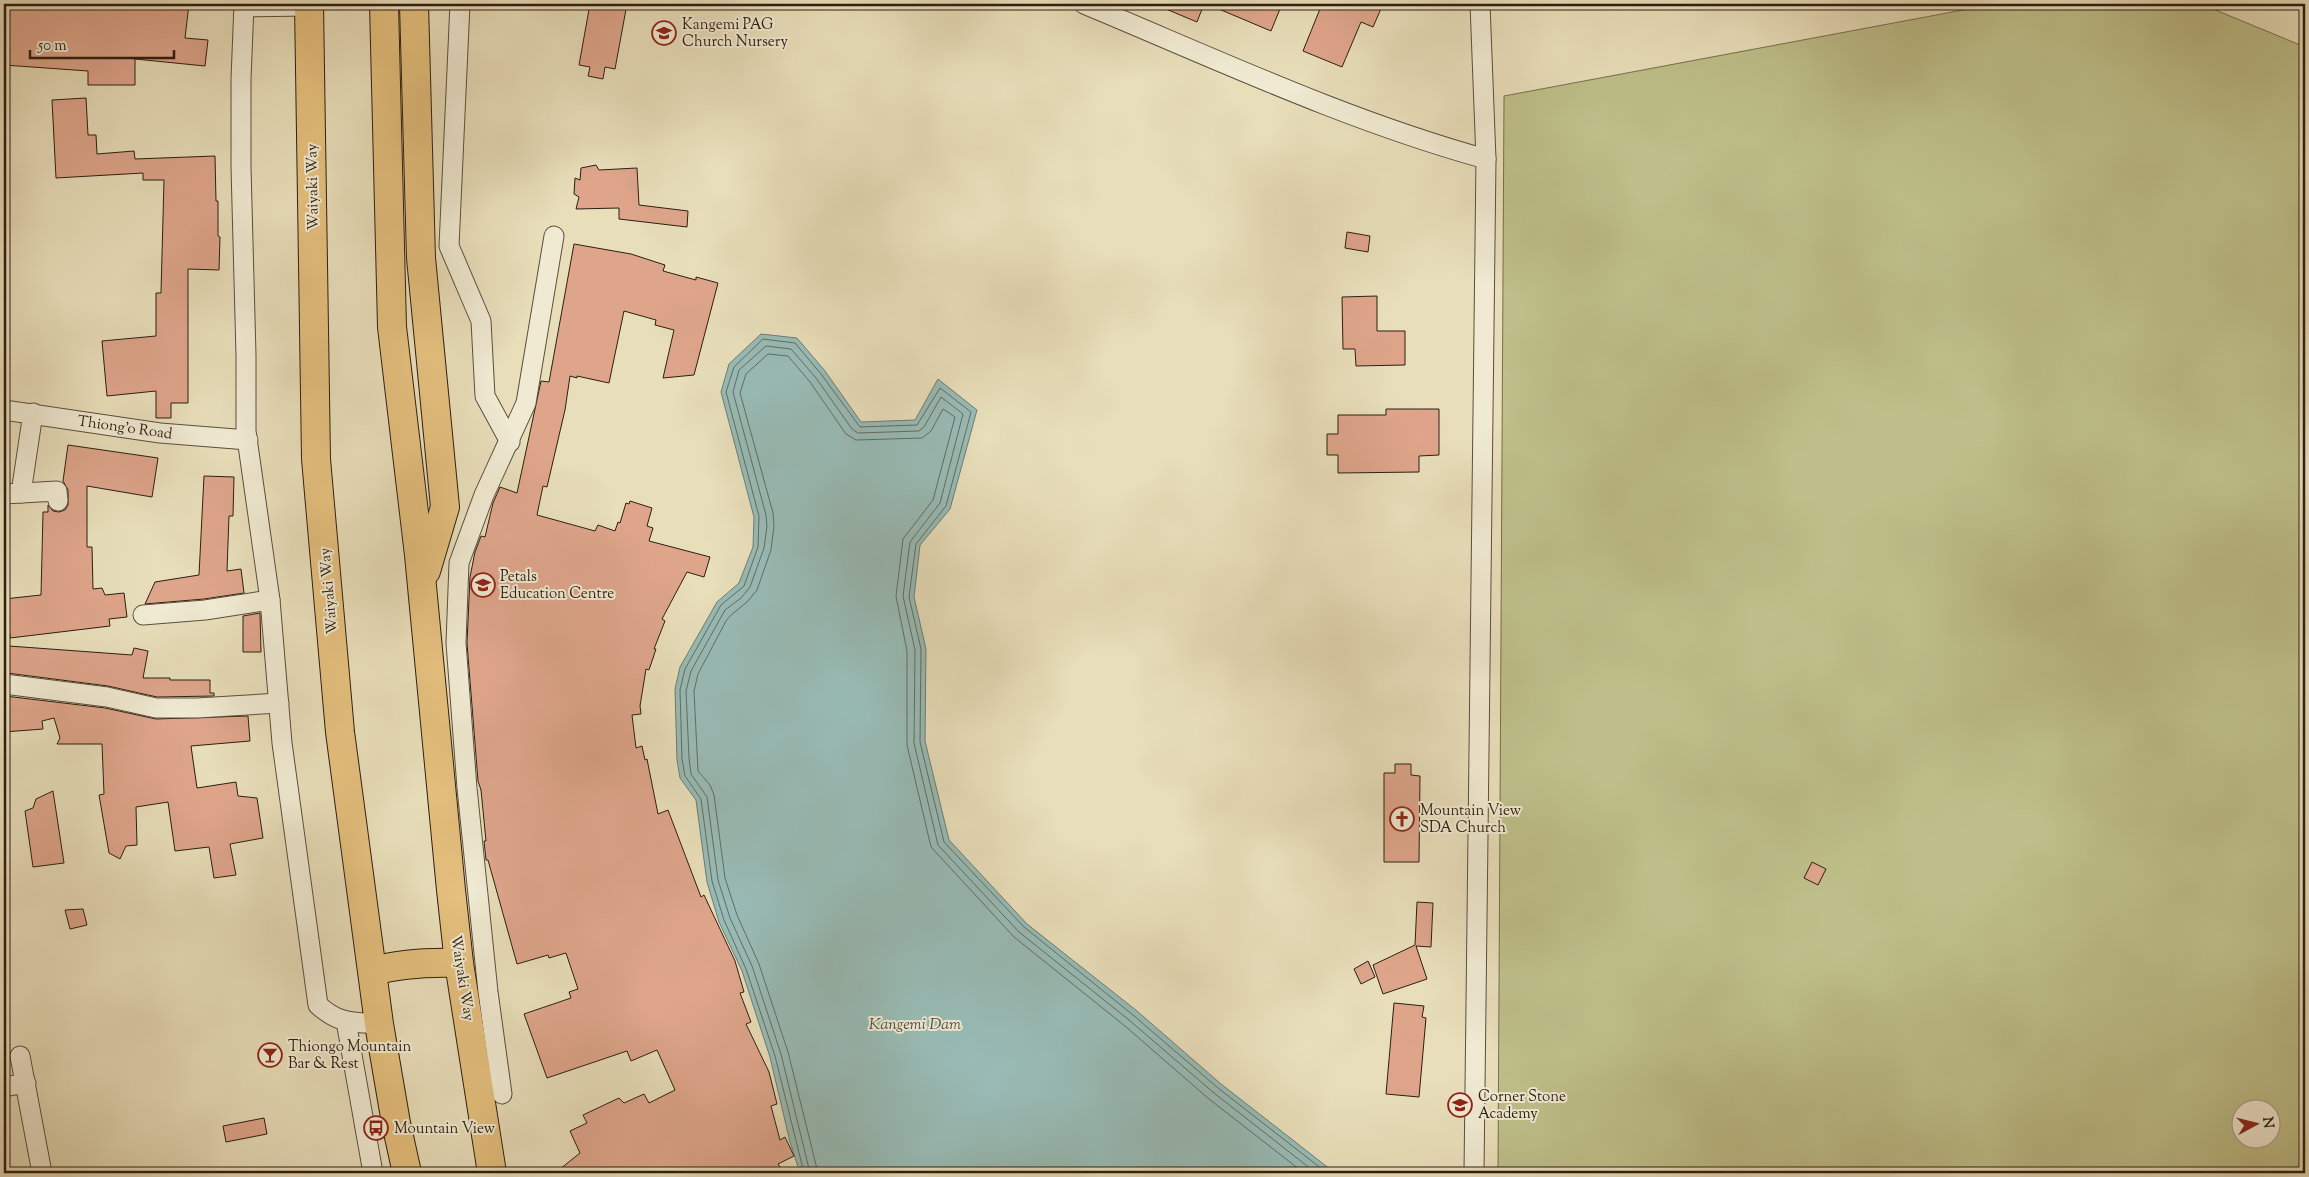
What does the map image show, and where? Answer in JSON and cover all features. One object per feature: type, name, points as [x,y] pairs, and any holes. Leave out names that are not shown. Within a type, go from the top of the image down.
[{"type":"highway","name":"Waiyaki Way","points":[[384,4],[392,327],[422,585],[459,963],[466,995],[492,1173]]},
{"type":"highway","points":[[414,4],[420,258],[445,507],[422,585]]},
{"type":"highway","name":"Waiyaki Way","points":[[309,5],[316,459],[340,732],[379,1024],[396,1124],[407,1173]]},
{"type":"highway","points":[[373,971],[419,962],[459,963]]},
{"type":"street","points":[[460,4],[449,246],[481,321],[485,396],[510,442]]},
{"type":"street","points":[[1084,4],[1301,94],[1442,147],[1486,159]]},
{"type":"street","points":[[1474,1173],[1486,159],[1480,4]]},
{"type":"street","points":[[309,5],[244,5],[241,79],[241,168],[248,440],[270,600],[282,743],[318,1005],[331,1017],[346,1021],[379,1024]]},
{"type":"street","points":[[502,1094],[488,992],[467,788],[456,643],[459,563],[484,495],[510,442],[526,403],[554,236]]},
{"type":"street","name":"Thiong'o Road","points":[[4,410],[160,433],[248,440]]},
{"type":"street","points":[[32,413],[13,494],[58,491],[58,501]]},
{"type":"street","points":[[143,615],[205,610],[270,600]]},
{"type":"street","points":[[4,684],[107,697],[156,708],[197,708],[279,702]]},
{"type":"street","points":[[346,1021],[373,1173]]},
{"type":"street","points":[[20,1056],[42,1173]]},
{"type":"street","points":[[4,1087],[26,1083]]},
{"type":"green space","points":[[1995,4],[2201,4],[2305,47],[2305,1173],[1498,1173],[1504,96]]},
{"type":"water","name":"Kangemi Dam","points":[[761,334],[797,338],[825,371],[861,422],[915,420],[938,379],[977,410],[950,509],[920,545],[914,597],[926,649],[925,741],[949,840],[1027,924],[1137,1011],[1221,1084],[1335,1173],[800,1173],[790,1142],[770,1057],[742,971],[719,922],[707,882],[696,800],[680,778],[677,760],[675,689],[680,667],[717,602],[739,583],[753,547],[754,517],[721,392],[729,364]]},
{"type":"building","points":[[8,4],[189,4],[185,38],[208,40],[205,66],[135,59],[135,85],[88,85],[88,71],[4,65]]},
{"type":"building","points":[[590,4],[627,4],[615,69],[605,67],[603,79],[588,76],[590,67],[579,65]]},
{"type":"building","points":[[1154,4],[1204,4],[1197,22]]},
{"type":"building","points":[[1207,4],[1282,4],[1271,31]]},
{"type":"building","points":[[1322,4],[1383,4],[1373,27],[1361,22],[1342,67],[1303,51]]},
{"type":"building","points":[[86,98],[88,135],[96,135],[97,154],[134,151],[135,159],[215,156],[218,236],[220,237],[219,270],[188,269],[188,403],[171,403],[171,418],[156,418],[156,391],[107,396],[102,341],[156,336],[156,293],[161,293],[164,180],[143,180],[143,173],[56,178],[52,100]]},
{"type":"building","points":[[596,165],[599,170],[637,168],[639,205],[688,211],[687,227],[619,219],[619,208],[576,209],[579,197],[574,194],[575,178],[580,180],[581,168]]},
{"type":"building","points":[[1347,232],[1370,236],[1368,252],[1345,248]]},
{"type":"building","points":[[574,244],[631,254],[665,265],[663,271],[696,280],[696,277],[718,283],[694,375],[663,378],[674,330],[655,325],[656,320],[624,311],[609,383],[570,376],[565,410],[547,487],[543,486],[537,515],[595,531],[598,525],[615,531],[618,522],[620,523],[626,503],[629,504],[630,501],[652,508],[647,526],[653,528],[649,541],[710,557],[704,577],[687,572],[662,619],[665,621],[654,649],[656,649],[649,670],[646,669],[640,706],[641,714],[632,715],[636,748],[642,746],[645,760],[647,759],[658,814],[668,810],[701,897],[704,895],[735,961],[744,992],[740,993],[751,1022],[746,1024],[769,1072],[777,1104],[771,1106],[780,1140],[785,1137],[794,1156],[778,1164],[784,1173],[555,1173],[580,1153],[570,1131],[587,1123],[583,1115],[619,1098],[624,1103],[644,1094],[649,1103],[675,1090],[657,1050],[631,1061],[627,1051],[547,1078],[524,1014],[571,998],[569,992],[578,989],[566,953],[549,958],[548,955],[517,964],[488,860],[486,860],[484,841],[486,841],[481,790],[478,781],[467,643],[470,577],[475,552],[481,536],[485,537],[493,503],[500,487],[517,493],[541,381],[549,382]]},
{"type":"building","points":[[1377,296],[1377,331],[1405,331],[1405,365],[1356,366],[1355,349],[1343,349],[1342,297]]},
{"type":"building","points":[[1386,409],[1439,409],[1439,455],[1419,456],[1419,472],[1338,473],[1338,455],[1327,455],[1327,434],[1338,434],[1338,415],[1386,415]]},
{"type":"building","points":[[68,445],[158,458],[152,497],[87,486],[87,547],[92,547],[93,589],[102,588],[105,595],[124,593],[127,617],[109,619],[110,626],[10,638],[10,634],[4,634],[4,599],[41,595],[43,512],[48,512],[48,505],[53,511],[59,512],[65,510],[68,505],[68,490],[63,481]]},
{"type":"building","points":[[204,476],[234,477],[233,516],[229,516],[227,571],[241,569],[244,593],[204,599],[145,604],[155,582],[199,575]]},
{"type":"building","points":[[260,613],[261,652],[243,652],[243,616]]},
{"type":"building","points":[[9,646],[132,655],[134,648],[148,651],[143,678],[210,680],[210,693],[214,693],[214,696],[157,697],[108,686],[7,673]]},
{"type":"building","points":[[5,696],[105,708],[156,719],[248,716],[250,741],[191,746],[197,788],[236,782],[238,796],[257,798],[263,838],[230,844],[236,875],[214,878],[209,847],[175,851],[168,802],[136,807],[137,845],[126,846],[120,859],[109,853],[99,795],[104,794],[102,744],[57,744],[60,738],[54,718],[42,721],[43,729],[4,732]]},
{"type":"building","name":"Mountain View SDA Church","points":[[1395,764],[1411,764],[1411,775],[1420,776],[1419,862],[1384,862],[1384,773],[1395,773]]},
{"type":"building","points":[[53,791],[64,863],[33,867],[25,811],[33,808],[36,799]]},
{"type":"building","points":[[1812,862],[1826,869],[1818,885],[1804,878]]},
{"type":"building","points":[[1417,902],[1433,903],[1431,947],[1416,946],[1427,979],[1383,994],[1373,965],[1415,945]]},
{"type":"building","points":[[83,909],[87,925],[70,929],[65,910]]},
{"type":"building","points":[[1368,961],[1375,977],[1361,984],[1354,969]]},
{"type":"building","points":[[1394,1003],[1424,1006],[1422,1017],[1426,1018],[1419,1097],[1386,1094]]},
{"type":"building","points":[[264,1118],[267,1134],[226,1142],[223,1126]]},
{"type":"place","name":"Kangemi PAG Church Nursery","points":[[664,33]]},
{"type":"place","name":"Petals Education Centre","points":[[483,585]]},
{"type":"place","name":"Mountain View SDA Church","points":[[1402,819]]},
{"type":"place","name":"Thiongo Mountain Bar & Rest","points":[[270,1055]]},
{"type":"place","name":"Corner Stone Academy","points":[[1460,1105]]},
{"type":"place","name":"Mountain View","points":[[376,1128]]}]
